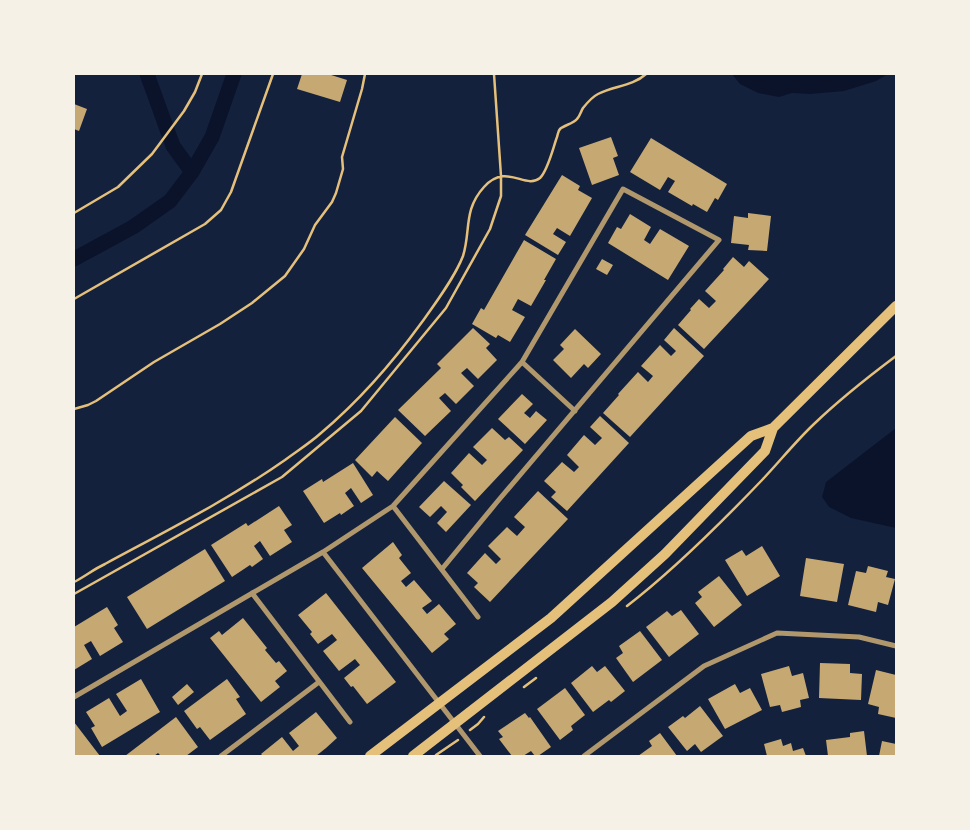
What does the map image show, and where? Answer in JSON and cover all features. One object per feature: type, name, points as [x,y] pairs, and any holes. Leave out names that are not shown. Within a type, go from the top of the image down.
[{"type":"main road","points":[[370,756],[551,618],[752,436],[773,428],[896,306]]},
{"type":"main road","points":[[413,756],[612,602],[665,554],[765,451],[773,428]]},
{"type":"street","points":[[74,696],[323,552],[393,506],[522,362],[623,189],[719,240],[497,502],[442,570]]},
{"type":"street","points":[[522,362],[575,411]]},
{"type":"street","points":[[393,506],[478,618]]},
{"type":"street","points":[[323,552],[480,756]]},
{"type":"street","points":[[252,593],[350,722]]},
{"type":"street","points":[[584,756],[704,666],[777,633],[859,637],[896,646]]},
{"type":"street","points":[[221,756],[319,682]]},
{"type":"path","points":[[74,212],[118,188],[152,154],[184,111],[195,92],[202,74]]},
{"type":"path","points":[[74,299],[205,224],[220,210],[231,192],[273,74]]},
{"type":"path","points":[[74,408],[96,401],[154,362],[220,324],[252,303],[285,276],[304,249],[336,193],[343,169],[342,157],[365,74]]},
{"type":"path","points":[[74,594],[282,477],[361,411],[446,308],[490,229],[501,196],[494,74]]},
{"type":"path","points":[[74,582],[230,496],[320,434],[372,384],[410,339],[437,301],[457,269],[463,255],[468,218],[472,204],[486,185],[494,178],[501,176],[531,182],[538,179],[544,173],[560,129],[577,119],[583,108],[598,94],[626,85],[646,74]]},
{"type":"path","points":[[762,480],[814,424],[863,380],[896,356]]},
{"type":"path","points":[[434,756],[447,748]]},
{"type":"water","points":[[732,74],[888,74],[876,81],[844,91],[810,94],[792,93],[779,97],[758,93],[740,84]]},
{"type":"water","points":[[896,428],[896,528],[851,518],[829,507],[822,497],[826,482]]},
{"type":"building","points":[[302,74],[328,74],[347,80],[340,102],[297,89]]},
{"type":"building","points":[[74,104],[87,109],[79,131],[74,129]]},
{"type":"building","points":[[611,137],[618,156],[613,158],[619,175],[592,185],[579,148]]},
{"type":"building","points":[[651,138],[727,184],[718,200],[715,198],[707,212],[693,204],[692,206],[668,192],[675,181],[668,177],[660,190],[630,172]]},
{"type":"building","points":[[562,175],[580,186],[578,190],[592,198],[570,236],[557,228],[553,234],[566,242],[558,255],[525,235]]},
{"type":"building","points":[[748,213],[771,216],[767,251],[748,250],[749,245],[731,243],[734,216],[748,218]]},
{"type":"building","points":[[630,214],[651,227],[644,240],[650,244],[660,229],[689,246],[668,280],[608,243],[617,227],[621,229]]},
{"type":"building","points":[[524,240],[556,259],[531,306],[518,299],[512,310],[525,317],[510,342],[498,335],[496,338],[472,324],[481,308],[484,310]]},
{"type":"building","points":[[733,257],[744,267],[749,261],[769,279],[704,349],[678,325],[699,299],[709,308],[716,301],[705,291]]},
{"type":"building","points":[[602,259],[613,265],[607,275],[596,269]]},
{"type":"building","points":[[473,328],[490,344],[486,348],[497,360],[478,379],[467,368],[461,373],[474,386],[456,404],[445,393],[439,398],[451,411],[425,436],[398,410],[441,368],[437,364]]},
{"type":"building","points":[[674,328],[704,356],[630,437],[603,413],[638,372],[648,382],[653,376],[641,366],[660,345],[671,356],[676,351],[664,340]]},
{"type":"building","points":[[575,329],[601,354],[588,368],[584,364],[571,378],[553,360],[564,349],[560,345]]},
{"type":"building","points":[[522,394],[533,404],[524,413],[530,418],[536,411],[547,420],[525,444],[498,419]]},
{"type":"building","points":[[600,416],[629,443],[567,511],[551,497],[556,492],[544,481],[562,462],[574,472],[579,467],[567,455],[584,435],[595,445],[602,438],[590,427]]},
{"type":"building","points":[[395,417],[422,443],[388,481],[377,471],[372,477],[355,460]]},
{"type":"building","points":[[492,428],[505,440],[509,437],[523,450],[475,501],[461,487],[463,485],[451,473],[469,453],[482,465],[487,460],[473,447]]},
{"type":"building","points":[[353,463],[373,495],[361,503],[351,488],[345,493],[354,506],[324,523],[303,491],[322,479],[323,482]]},
{"type":"building","points":[[444,481],[471,505],[446,532],[437,523],[447,512],[441,506],[430,517],[419,507]]},
{"type":"building","points":[[538,491],[568,519],[490,602],[474,587],[478,583],[467,573],[485,553],[496,564],[501,559],[488,546],[507,527],[517,536],[525,527],[514,517]]},
{"type":"building","points":[[279,506],[292,525],[284,530],[292,542],[270,556],[260,541],[254,546],[263,559],[232,577],[211,545],[246,523],[248,526]]},
{"type":"building","points":[[393,542],[402,555],[399,558],[411,573],[401,581],[406,587],[414,580],[432,601],[422,608],[427,614],[439,604],[456,624],[444,634],[449,639],[432,653],[362,568]]},
{"type":"building","points":[[762,546],[780,576],[747,596],[725,560],[742,550],[746,556]]},
{"type":"building","points":[[205,549],[225,581],[147,629],[127,597]]},
{"type":"building","points":[[806,558],[844,564],[837,602],[800,596]]},
{"type":"building","points":[[868,566],[888,571],[886,577],[895,579],[888,605],[878,602],[876,612],[848,605],[856,571],[866,573]]},
{"type":"building","points":[[719,576],[742,605],[714,627],[695,603],[702,597],[698,592]]},
{"type":"building","points":[[326,593],[396,682],[367,704],[344,678],[360,665],[355,659],[339,671],[323,651],[337,640],[332,634],[318,644],[310,634],[312,632],[298,615]]},
{"type":"building","points":[[107,607],[118,625],[114,628],[123,642],[100,656],[91,641],[84,645],[92,659],[74,670],[74,627]]},
{"type":"building","points":[[681,610],[699,634],[669,657],[646,627],[667,611],[672,616]]},
{"type":"building","points":[[243,618],[267,648],[265,650],[276,663],[279,661],[287,671],[275,681],[280,687],[261,702],[210,638],[219,631],[222,635]]},
{"type":"building","points":[[640,631],[662,660],[633,682],[616,658],[623,653],[619,646]]},
{"type":"building","points":[[820,663],[850,664],[850,673],[862,674],[861,700],[819,698]]},
{"type":"building","points":[[592,666],[597,672],[605,666],[625,691],[611,702],[609,700],[593,712],[571,683]]},
{"type":"building","points":[[789,666],[792,676],[803,673],[809,698],[800,700],[801,707],[782,712],[780,705],[770,707],[761,674]]},
{"type":"building","points":[[876,670],[896,675],[896,718],[878,714],[879,707],[868,704]]},
{"type":"building","points":[[141,679],[160,712],[102,747],[91,728],[95,726],[86,712],[109,698],[120,716],[127,711],[116,694]]},
{"type":"building","points":[[227,679],[240,697],[236,699],[246,714],[210,740],[200,727],[197,729],[184,711]]},
{"type":"building","points":[[187,684],[194,692],[178,705],[172,697]]},
{"type":"building","points":[[735,684],[740,693],[750,688],[762,710],[725,729],[708,699]]},
{"type":"building","points":[[565,688],[585,715],[571,726],[573,730],[560,740],[537,709]]},
{"type":"building","points":[[700,706],[723,736],[701,752],[695,744],[687,751],[668,727],[683,716],[685,718]]},
{"type":"building","points":[[316,712],[337,738],[316,756],[263,756],[261,754],[282,737],[293,751],[299,746],[289,733]]},
{"type":"building","points":[[525,713],[530,717],[551,747],[538,756],[535,756],[531,751],[523,756],[512,756],[499,739],[503,737],[498,731]]},
{"type":"building","points":[[176,717],[198,747],[186,756],[161,756],[158,753],[154,756],[125,756]]},
{"type":"building","points":[[74,722],[100,756],[74,756]]},
{"type":"building","points":[[864,731],[867,756],[828,756],[826,740],[850,737],[850,733]]},
{"type":"building","points":[[660,733],[677,756],[638,756],[652,746],[649,741]]},
{"type":"building","points":[[781,739],[783,746],[791,743],[793,751],[803,748],[806,756],[767,756],[764,744]]},
{"type":"building","points":[[882,741],[896,744],[896,756],[879,756]]},
{"type":"waterway","points":[[147,74],[173,146],[192,172]]},
{"type":"waterway","points":[[74,259],[133,227],[170,201],[192,172],[212,137],[234,74]]}]
